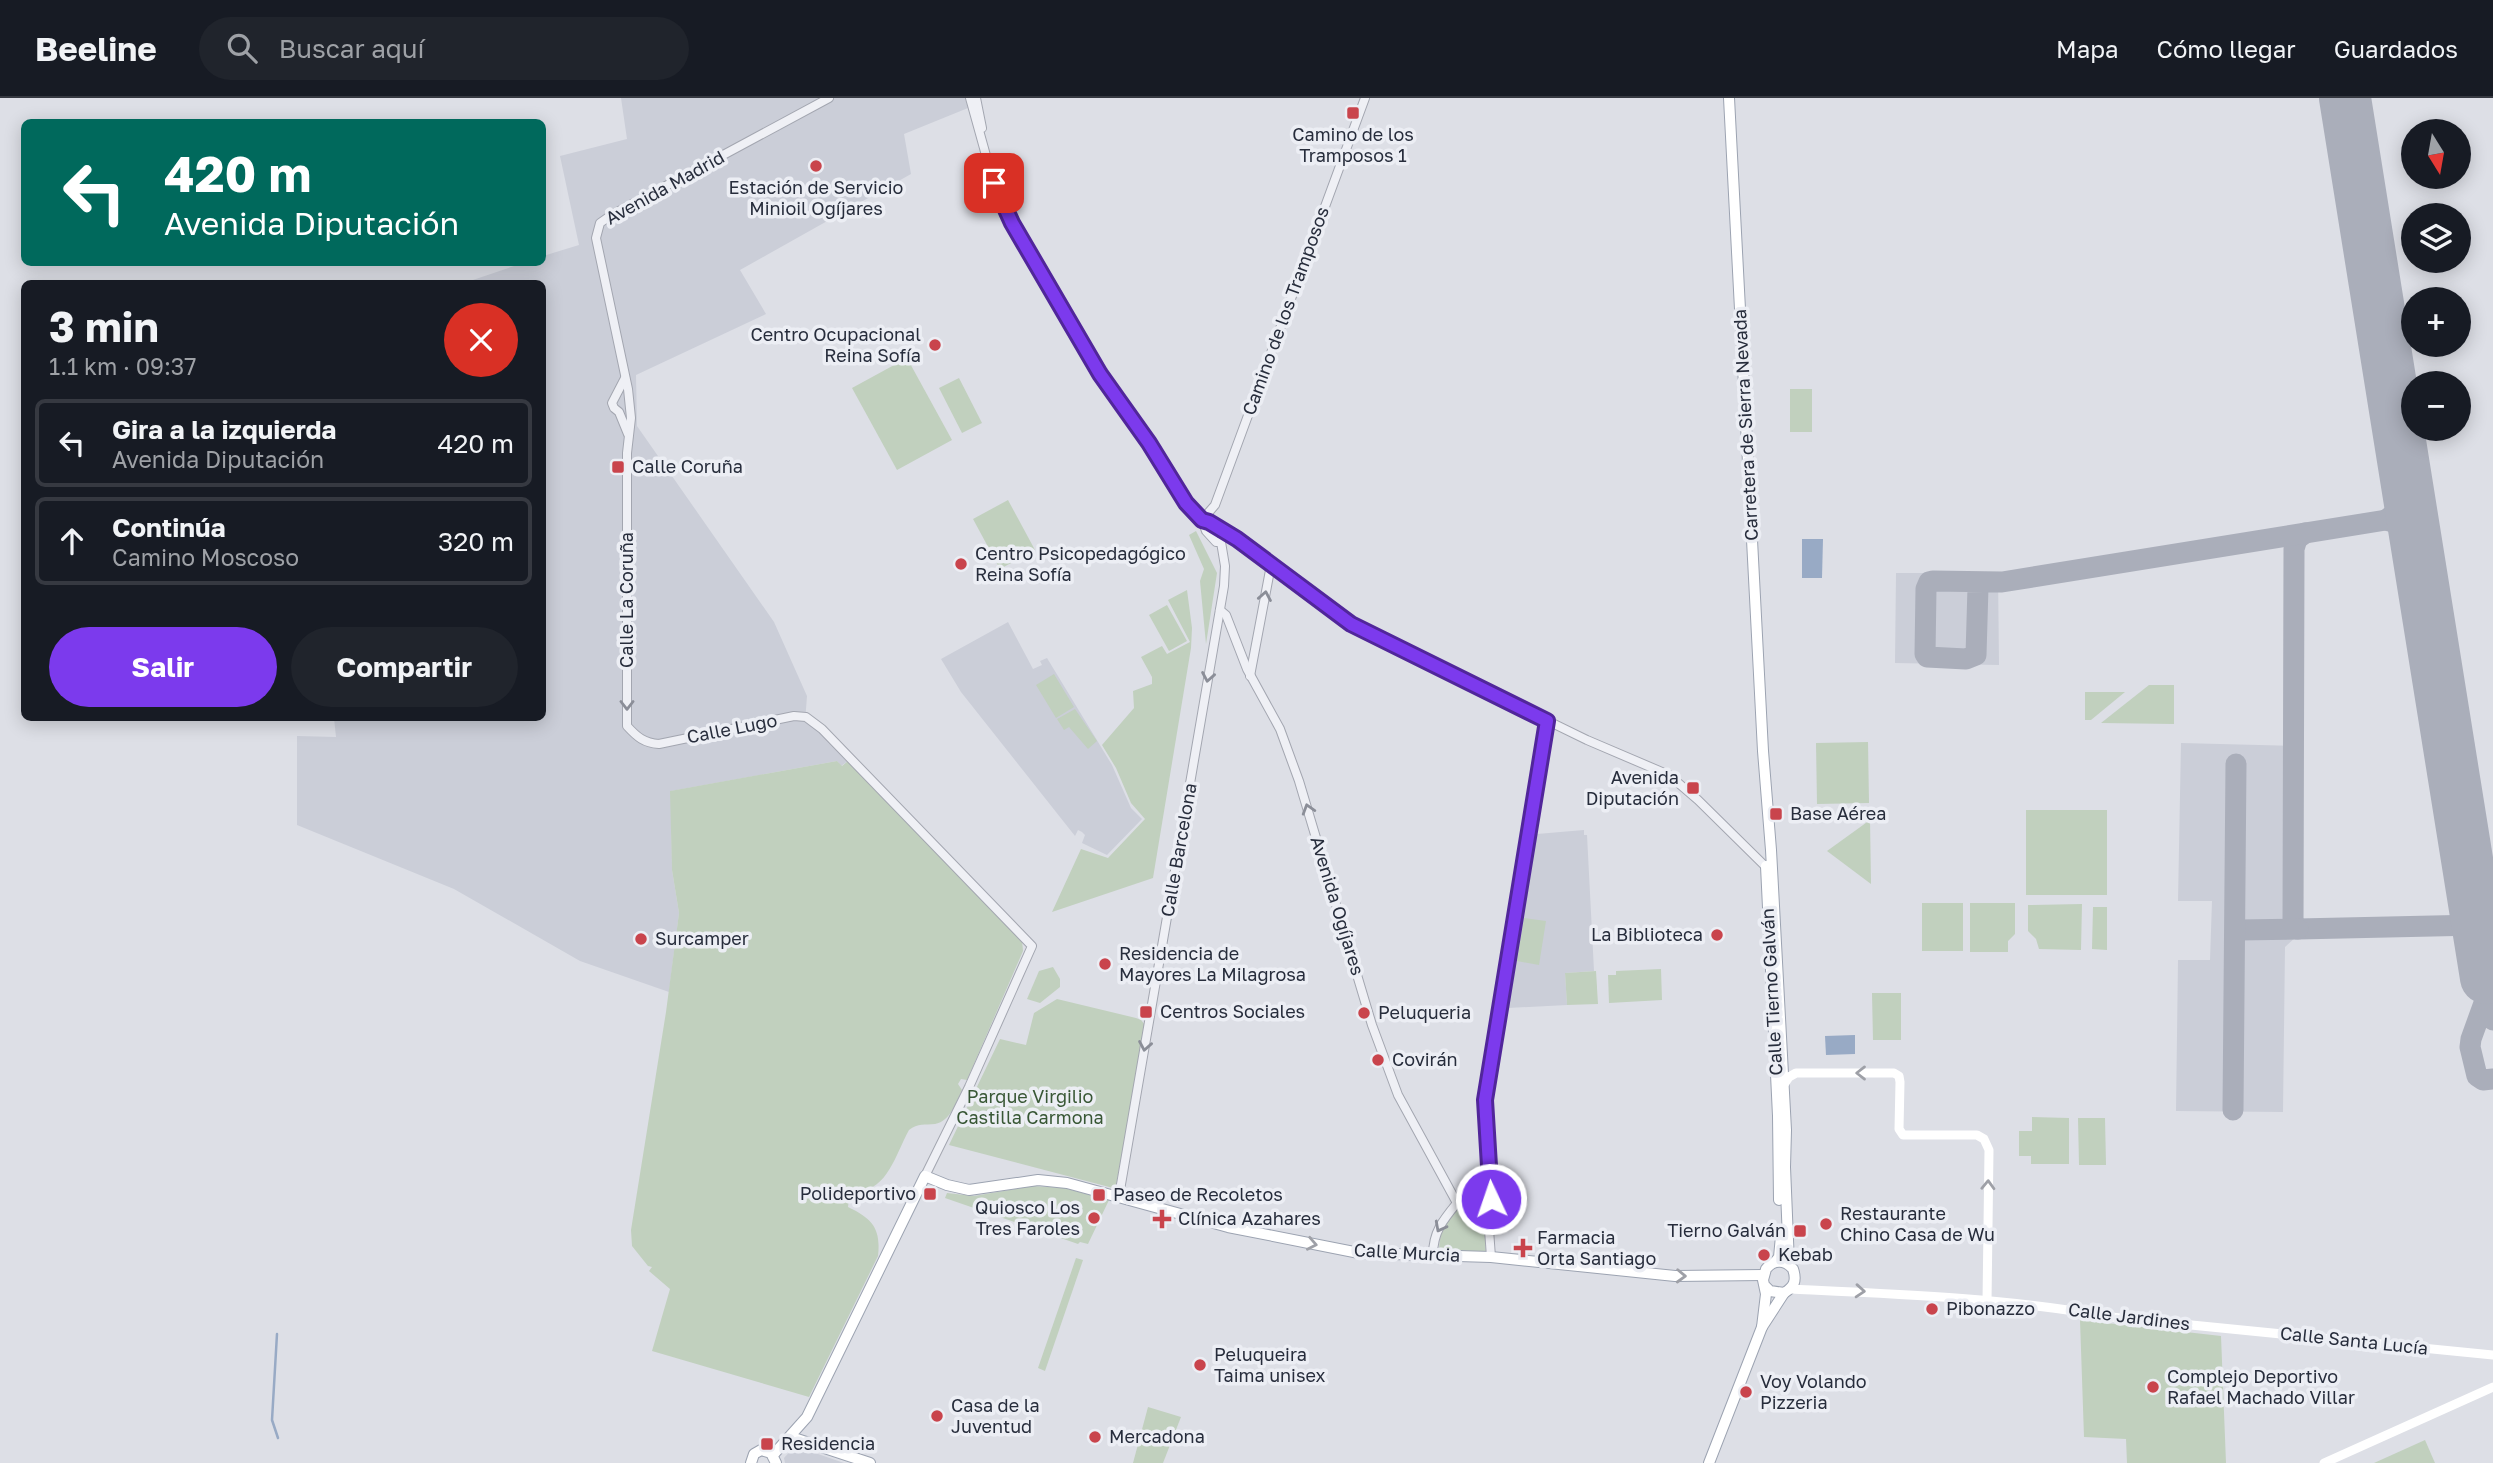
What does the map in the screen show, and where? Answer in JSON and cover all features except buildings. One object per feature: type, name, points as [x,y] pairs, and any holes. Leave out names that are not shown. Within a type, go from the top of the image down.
[{"type":"main road","name":"Carretera de Sierra Nevada","points":[[1729,98],[1769,867]]},
{"type":"main road","name":"Calle Tierno Galván","points":[[1769,867],[1782,1057],[1789,1264]]},
{"type":"main road","name":"Calle Tierno Galván","points":[[1769,867],[1781,1244],[1775,1262]]},
{"type":"main road","points":[[1782,1057],[1796,1073]]},
{"type":"main road","points":[[1783,1084],[1788,1077],[1796,1073],[1894,1073],[1899,1076],[1900,1082],[1899,1129],[1903,1135],[1977,1135],[1984,1139],[1989,1150],[1987,1302]]},
{"type":"main road","name":"Calle Tierno Galván","points":[[1778,1116],[1783,1084]]},
{"type":"main road","name":"Calle Murcia","points":[[925,1176],[969,1190],[1023,1181],[1053,1180],[1228,1227],[1359,1253],[1491,1256],[1675,1276],[1764,1280]]},
{"type":"main road","points":[[751,1463],[757,1452],[766,1451],[775,1459],[807,1417],[925,1176]]},
{"type":"main road","points":[[1709,1463],[1762,1327],[1766,1294],[1764,1280],[1769,1265],[1775,1262],[1789,1264],[1796,1276],[1762,1327]]},
{"type":"main road","points":[[1764,1280],[1770,1291],[1788,1291]]},
{"type":"main road","name":"Calle Jardines","points":[[1788,1291],[1855,1291],[1987,1302],[2216,1328]]},
{"type":"main road","name":"Calle Santa Lucía","points":[[2216,1328],[2493,1355]]},
{"type":"main road","points":[[2324,1463],[2493,1387]]},
{"type":"main road","points":[[791,1437],[870,1463]]},
{"type":"street","name":"Avenida Madrid","points":[[629,403],[626,376],[599,258],[596,238],[600,223],[830,98]]},
{"type":"street","points":[[970,98],[1001,201],[1022,243],[1100,374],[1149,443],[1186,503],[1202,520],[1209,522],[1227,540],[1245,546],[1360,628],[1547,721],[1669,775],[1769,867]]},
{"type":"street","points":[[976,98],[982,142]]},
{"type":"street","name":"Camino de los Tramposos","points":[[1202,520],[1215,505],[1365,98]]},
{"type":"street","points":[[615,397],[623,395],[629,403],[625,410],[619,412],[612,406],[615,397],[626,376]]},
{"type":"street","name":"Calle La Coruña","points":[[629,403],[627,726],[636,737],[647,743],[659,744]]},
{"type":"street","name":"Calle La Coruña","points":[[619,412],[628,434]]},
{"type":"street","name":"Calle Barcelona","points":[[1123,1197],[1220,610],[1227,540]]},
{"type":"street","points":[[1250,676],[1271,565]]},
{"type":"street","name":"Avenida Ogíjares","points":[[1220,610],[1226,615],[1250,676],[1280,729],[1299,781],[1373,1025],[1398,1095],[1457,1203]]},
{"type":"street","name":"Calle Lugo","points":[[659,744],[793,716],[806,717],[822,729],[1032,946],[964,1098],[925,1176]]},
{"type":"street","points":[[1433,1255],[1433,1241],[1440,1222],[1457,1203],[1487,1202],[1491,1199],[1485,1100],[1547,721]]},
{"type":"street","points":[[1487,1202],[1491,1256]]},
{"type":"shaded area","points":[[621,98],[965,98],[968,108],[904,134],[911,174],[740,270],[766,314],[636,375],[637,426],[774,622],[807,696],[805,722],[821,733],[848,761],[841,766],[837,761],[671,791],[672,870],[679,913],[669,992],[580,961],[454,889],[297,825],[297,736],[336,737],[334,721],[546,721],[546,280],[473,280],[514,266],[546,266],[546,255],[579,245],[560,156],[627,139]]},
{"type":"shaded area","points":[[1896,573],[1998,573],[1999,665],[1895,663]]},
{"type":"shaded area","points":[[1008,622],[1033,669],[1042,665],[1040,661],[1047,658],[1112,765],[1131,808],[1142,819],[1107,855],[1082,843],[1085,835],[1082,832],[1078,830],[1075,836],[961,692],[941,659]]},
{"type":"shaded area","points":[[2181,743],[2302,746],[2301,935],[2285,947],[2283,1112],[2176,1111],[2178,960],[2210,960],[2212,901],[2178,901]]},
{"type":"shaded area","points":[[1584,830],[1584,835],[1587,835],[1594,971],[1565,973],[1567,1005],[1508,1008],[1533,838],[1537,838],[1537,834]]},
{"type":"shaded area","points":[[795,1446],[844,1463],[785,1463],[784,1458]]},
{"type":"green space","points":[[907,358],[952,440],[897,470],[852,388]]},
{"type":"green space","points":[[959,378],[982,423],[962,433],[939,388]]},
{"type":"green space","points":[[1790,389],[1812,389],[1812,432],[1790,432]]},
{"type":"green space","points":[[1008,500],[1035,550],[1000,569],[973,519]]},
{"type":"green space","points":[[1196,531],[1217,573],[1206,644],[1200,581],[1204,569],[1189,535]]},
{"type":"green space","points":[[1187,590],[1192,628],[1191,648],[1153,878],[1052,912],[1081,849],[1108,858],[1145,819],[1131,803],[1116,768],[1102,745],[1134,708],[1133,691],[1152,684],[1152,677],[1141,657],[1162,646],[1167,654],[1190,642],[1168,600]]},
{"type":"green space","points":[[1167,605],[1187,641],[1169,651],[1149,615]]},
{"type":"green space","points":[[1054,674],[1074,707],[1056,718],[1036,685]]},
{"type":"green space","points":[[2149,685],[2174,685],[2174,724],[2101,723]]},
{"type":"green space","points":[[2085,692],[2125,692],[2091,720],[2085,720]]},
{"type":"green space","points":[[1075,709],[1097,741],[1088,749],[1069,727],[1064,730],[1057,719]]},
{"type":"green space","points":[[1868,742],[1869,803],[1817,804],[1816,743]]},
{"type":"green space","points":[[837,761],[842,766],[848,761],[1022,940],[1023,951],[967,1080],[961,1079],[958,1084],[962,1090],[949,1115],[941,1122],[919,1125],[909,1130],[894,1162],[881,1181],[862,1190],[850,1190],[848,1207],[864,1216],[874,1226],[878,1239],[878,1256],[809,1397],[652,1351],[670,1289],[649,1271],[652,1267],[648,1266],[632,1246],[631,1230],[679,913],[672,870],[670,791]]},
{"type":"green space","points":[[2026,810],[2107,810],[2107,895],[2026,895]]},
{"type":"green space","points":[[1870,820],[1871,884],[1827,851]]},
{"type":"green space","points":[[1922,903],[1963,903],[1963,951],[1922,951]]},
{"type":"green space","points":[[1970,903],[2015,903],[2015,934],[2008,941],[2008,952],[1970,952]]},
{"type":"green space","points":[[2082,904],[2081,950],[2039,949],[2036,939],[2028,931],[2028,905]]},
{"type":"green space","points":[[2093,907],[2107,907],[2107,950],[2092,949]]},
{"type":"green space","points":[[1524,918],[1546,921],[1539,965],[1517,961]]},
{"type":"green space","points":[[1053,967],[1060,979],[1060,987],[1040,1003],[1027,999],[1039,971]]},
{"type":"green space","points":[[1661,969],[1662,1000],[1609,1003],[1608,975],[1616,975],[1616,971]]},
{"type":"green space","points":[[1596,971],[1598,1004],[1567,1005],[1565,973]]},
{"type":"green space","points":[[1872,993],[1901,993],[1901,1040],[1873,1040]]},
{"type":"green space","name":"Parque Virgilio Castilla Carmona","points":[[1057,999],[1136,1018],[1145,1025],[1116,1186],[1113,1188],[949,1145],[1000,1039],[1026,1045],[1034,1013]]},
{"type":"green space","points":[[2032,1117],[2069,1118],[2069,1164],[2031,1164],[2031,1156],[2019,1156],[2019,1131],[2032,1131]]},
{"type":"green space","points":[[2078,1118],[2105,1118],[2106,1165],[2079,1165]]},
{"type":"green space","points":[[1033,1186],[1064,1188],[1109,1200],[1088,1244],[1078,1244],[945,1198],[947,1193],[974,1196]]},
{"type":"green space","points":[[1483,1206],[1486,1252],[1439,1252],[1444,1227],[1458,1207]]},
{"type":"green space","points":[[1076,1258],[1083,1260],[1045,1371],[1038,1368]]},
{"type":"green space","name":"Complejo Deportivo Rafael Machado Villar","points":[[2080,1320],[2221,1336],[2226,1463],[2127,1463],[2126,1439],[2084,1437]]},
{"type":"green space","points":[[1148,1407],[1181,1417],[1163,1463],[1133,1463]]},
{"type":"green space","points":[[2425,1440],[2435,1463],[2374,1463]]},
{"type":"water","points":[[1802,539],[1823,539],[1822,578],[1802,578]]},
{"type":"water","points":[[1855,1035],[1855,1054],[1826,1055],[1825,1036]]},
{"type":"waterway","points":[[277,1334],[272,1420],[278,1438]]},
{"type":"taxiway","points":[[2386,520],[2404,506],[2408,489]]},
{"type":"taxiway","points":[[1982,582],[1978,587],[1976,655],[1966,659],[1927,657],[1926,589],[1929,582],[1933,581],[2002,582],[2386,520],[2405,525],[2417,545]]},
{"type":"taxiway","points":[[2305,533],[2297,539],[2294,549],[2293,926],[2298,929],[2478,925]]},
{"type":"taxiway","points":[[2233,1110],[2236,764]]},
{"type":"taxiway","points":[[2235,936],[2239,930],[2298,929]]},
{"type":"taxiway","points":[[2493,1020],[2488,992],[2470,1047],[2477,1076],[2483,1080],[2493,1079]]},
{"type":"runway","points":[[2345,98],[2486,978]]},
{"type":"place","name":"Camino de los Tramposos 1","points":[[1353,113]]},
{"type":"place","name":"Estación de Servicio Minioil Ogíjares","points":[[816,166]]},
{"type":"place","name":"Centro Ocupacional Reina Sofía","points":[[935,345]]},
{"type":"place","name":"Calle Coruña","points":[[618,467]]},
{"type":"place","name":"Centro Psicopedagógico Reina Sofía","points":[[961,564]]},
{"type":"place","name":"Avenida Diputación","points":[[1693,788]]},
{"type":"place","name":"Base Aérea","points":[[1776,814]]},
{"type":"place","name":"La Biblioteca","points":[[1717,935]]},
{"type":"place","name":"Surcamper","points":[[641,939]]},
{"type":"place","name":"Residencia de Mayores La Milagrosa","points":[[1105,964]]},
{"type":"place","name":"Centros Sociales","points":[[1146,1012]]},
{"type":"place","name":"Peluqueria","points":[[1364,1013]]},
{"type":"place","name":"Covirán","points":[[1378,1060]]},
{"type":"place","name":"Polideportivo","points":[[930,1194]]},
{"type":"place","name":"Paseo de Recoletos","points":[[1099,1195]]},
{"type":"place","name":"Quiosco Los Tres Faroles","points":[[1094,1218]]},
{"type":"place","name":"Clínica Azahares","points":[[1162,1219]]},
{"type":"place","name":"Restaurante Chino Casa de Wu","points":[[1826,1224]]},
{"type":"place","name":"Tierno Galván","points":[[1800,1231]]},
{"type":"place","name":"Farmacia Orta Santiago","points":[[1523,1248]]},
{"type":"place","name":"Kebab","points":[[1764,1255]]},
{"type":"place","name":"Pibonazzo","points":[[1932,1309]]},
{"type":"place","name":"Peluqueira Taima unisex","points":[[1200,1365]]},
{"type":"place","name":"Complejo Deportivo Rafael Machado Villar","points":[[2153,1387]]},
{"type":"place","name":"Voy Volando Pizzeria","points":[[1746,1392]]},
{"type":"place","name":"Casa de la Juventud","points":[[937,1416]]},
{"type":"place","name":"Mercadona","points":[[1095,1437]]},
{"type":"place","name":"Residencia","points":[[767,1444]]},
{"type":"route","points":[[994,183],[1012,223],[1100,374],[1149,443],[1186,503],[1202,520],[1237,539],[1351,624],[1547,721],[1485,1100],[1491,1199]]}]
